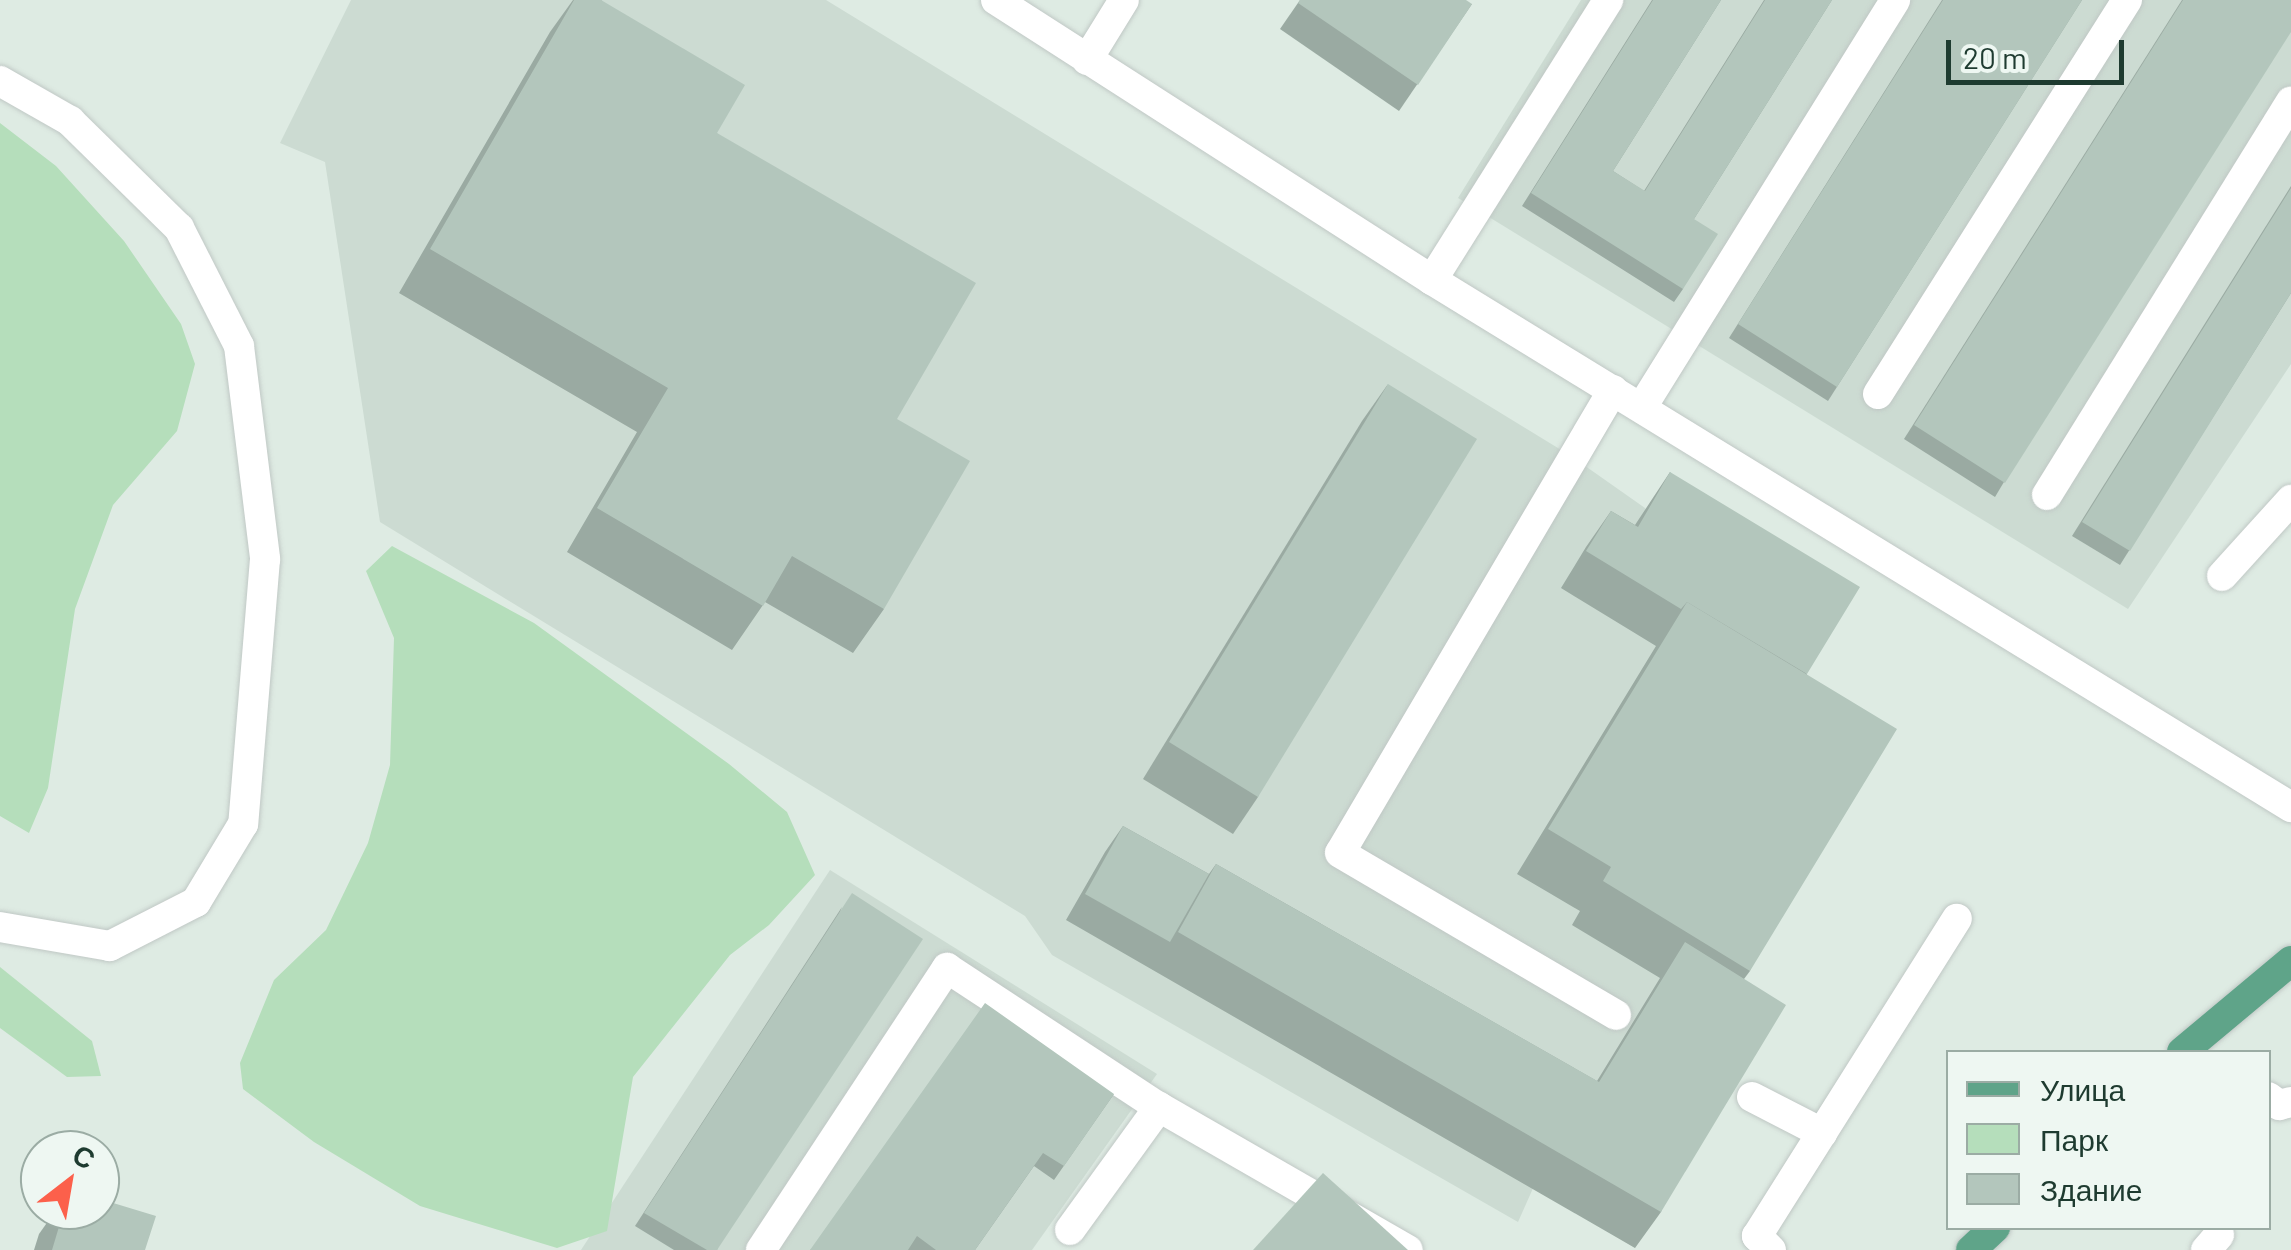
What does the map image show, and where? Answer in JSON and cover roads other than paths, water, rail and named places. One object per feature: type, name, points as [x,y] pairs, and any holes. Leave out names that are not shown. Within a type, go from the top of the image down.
[{"type":"main road","points":[[2192,1050],[2291,960]]},
{"type":"main road","points":[[1972,1250],[1994,1230]]},
{"type":"street","points":[[996,0],[1432,280],[2291,807]]},
{"type":"street","points":[[1087,60],[1124,0]]},
{"type":"street","points":[[1432,280],[1608,0]]},
{"type":"street","points":[[1642,407],[1895,0]]},
{"type":"street","points":[[1878,394],[2127,0]]},
{"type":"street","points":[[0,81],[70,121],[179,228],[238,346],[265,559],[243,824],[196,902],[110,946],[0,927]]},
{"type":"street","points":[[2046,495],[2291,102]]},
{"type":"street","points":[[1613,390],[1340,853],[1616,1015]]},
{"type":"street","points":[[2222,576],[2291,500]]},
{"type":"street","points":[[1771,1250],[1758,1236],[1957,919]]},
{"type":"street","points":[[761,1250],[948,968],[1159,1108],[1408,1250]]},
{"type":"street","points":[[1752,1097],[1822,1133]]},
{"type":"street","points":[[1070,1230],[1159,1108]]}]
